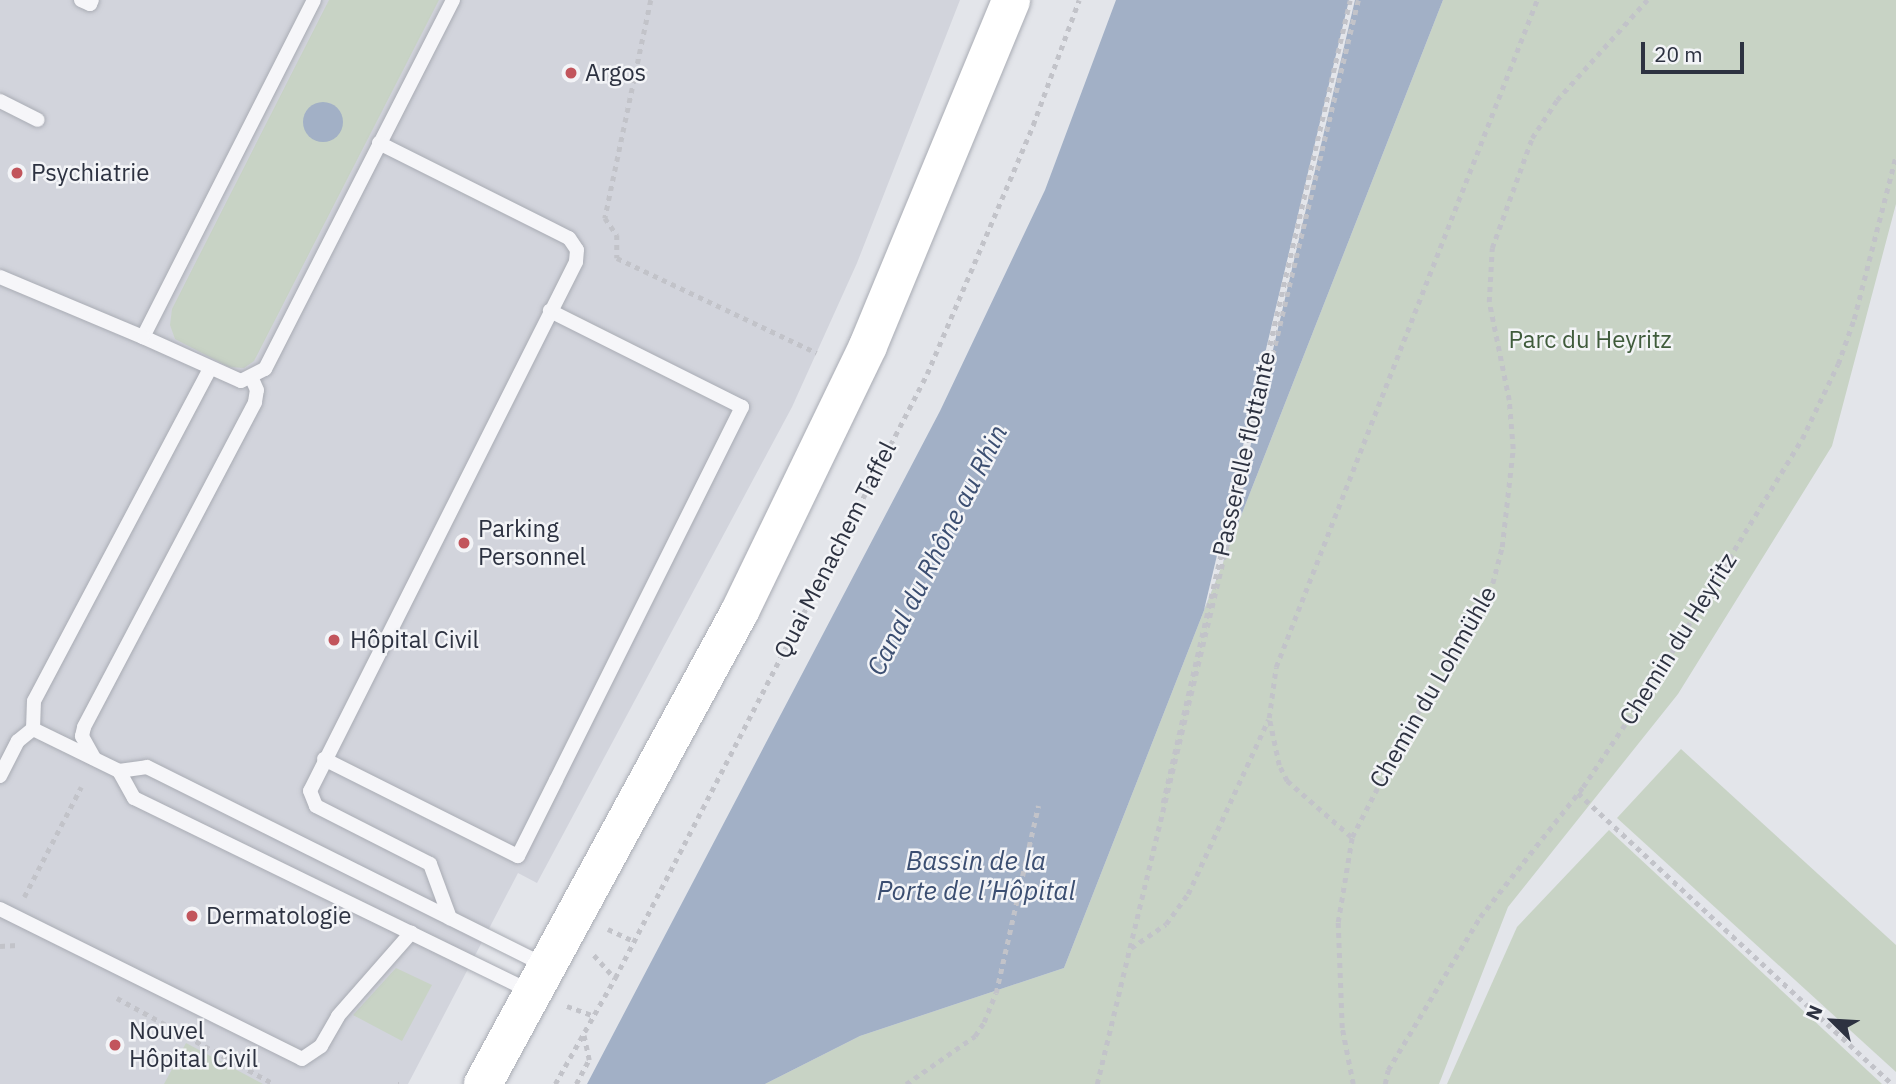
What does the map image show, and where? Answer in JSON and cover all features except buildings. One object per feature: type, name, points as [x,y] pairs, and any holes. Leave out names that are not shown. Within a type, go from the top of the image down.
[{"type":"main road","points":[[482,1084],[740,611],[823,440],[938,184],[1011,0]]},
{"type":"lane","points":[[82,0],[90,4],[92,0]]},
{"type":"lane","points":[[143,337],[314,0]]},
{"type":"lane","points":[[0,277],[143,337],[209,370],[241,381],[253,379],[265,369],[453,0]]},
{"type":"lane","points":[[0,102],[38,120]]},
{"type":"lane","points":[[379,143],[575,243],[576,262],[310,791],[311,800],[430,864],[450,918]]},
{"type":"lane","points":[[324,759],[518,856],[742,407],[550,311]]},
{"type":"lane","points":[[0,776],[19,741],[33,729],[34,701],[209,370]]},
{"type":"lane","points":[[95,759],[82,736],[84,727],[255,402],[257,390],[253,379]]},
{"type":"lane","points":[[33,729],[119,771],[134,797],[411,933],[538,979]]},
{"type":"lane","points":[[119,771],[147,767],[450,918],[538,979]]},
{"type":"lane","points":[[0,909],[302,1059],[321,1046],[338,1016],[411,933]]},
{"type":"path","points":[[650,0],[605,218],[617,235],[617,258],[817,353]]},
{"type":"path","name":"Quai Menachem Taffel","points":[[555,1084],[927,374],[1033,125],[1079,0]]},
{"type":"path","name":"Passerelle flottante","points":[[1130,948],[1350,0]]},
{"type":"path","points":[[1097,1084],[1358,0]]},
{"type":"path","points":[[1352,837],[1287,781],[1272,745],[1269,718],[1276,667],[1537,0]]},
{"type":"path","name":"Chemin du Lohmühle","points":[[1353,1084],[1342,1028],[1338,922],[1352,837],[1411,723],[1476,621],[1497,573],[1513,449],[1509,400],[1496,342],[1489,281],[1504,206],[1532,138],[1557,100],[1647,0]]},
{"type":"path","name":"Chemin du Heyritz","points":[[1385,1084],[1388,1070],[1480,917],[1578,793],[1656,678],[1814,416],[1854,319],[1896,156]]},
{"type":"path","points":[[1130,948],[1166,924],[1188,894],[1269,718]]},
{"type":"path","points":[[20,904],[81,787]]},
{"type":"path","points":[[1578,793],[1892,1084]]},
{"type":"path","points":[[906,1084],[975,1036],[984,1022],[996,993],[1038,806]]},
{"type":"path","points":[[0,946],[20,945]]},
{"type":"path","points":[[105,991],[274,1084]]},
{"type":"path","points":[[576,1084],[589,1060],[583,1035]]},
{"type":"shaded area","name":"Hôpital Civil","points":[[0,0],[960,0],[857,263],[792,407],[537,883],[518,873],[408,1084],[0,1084]]},
{"type":"green space","points":[[329,0],[439,0],[254,361],[244,368],[229,367],[175,339],[170,325],[172,309]],"holes":[[[330,103],[340,111],[319,141],[308,135],[304,117],[306,111]]]},
{"type":"green space","name":"Parc du Heyritz","points":[[1443,0],[1896,0],[1896,204],[1832,446],[1678,694],[1508,907],[1439,1084],[765,1084],[860,1036],[1064,968]]},
{"type":"green space","points":[[1681,749],[1896,945],[1896,1072],[1617,818]]},
{"type":"green space","points":[[1609,830],[1882,1084],[1447,1084],[1517,927]]},
{"type":"green space","points":[[396,968],[432,985],[402,1041],[353,1015]]},
{"type":"green space","points":[[186,1043],[263,1084],[164,1084]]},
{"type":"water","name":"Bassin de la Porte de l’Hôpital","points":[[1116,0],[1443,0],[1064,968],[860,1036],[765,1084],[587,1084],[940,411],[1045,190]]},
{"type":"water","points":[[323,102],[337,108],[343,122],[337,136],[323,142],[309,136],[303,122],[309,108]]},
{"type":"pier","points":[[1349,0],[1355,0],[1223,563],[1204,610]]},
{"type":"place","name":"Argos","points":[[571,73]]},
{"type":"place","name":"Psychiatrie","points":[[17,173]]},
{"type":"place","name":"Parking Personnel","points":[[464,543]]},
{"type":"place","name":"Hôpital Civil","points":[[334,640]]},
{"type":"place","name":"Dermatologie","points":[[192,916]]},
{"type":"place","name":"Nouvel Hôpital Civil","points":[[115,1045]]},
{"type":"water label","name":"Canal du Rhône au Rhin","points":[[937,550]]}]
